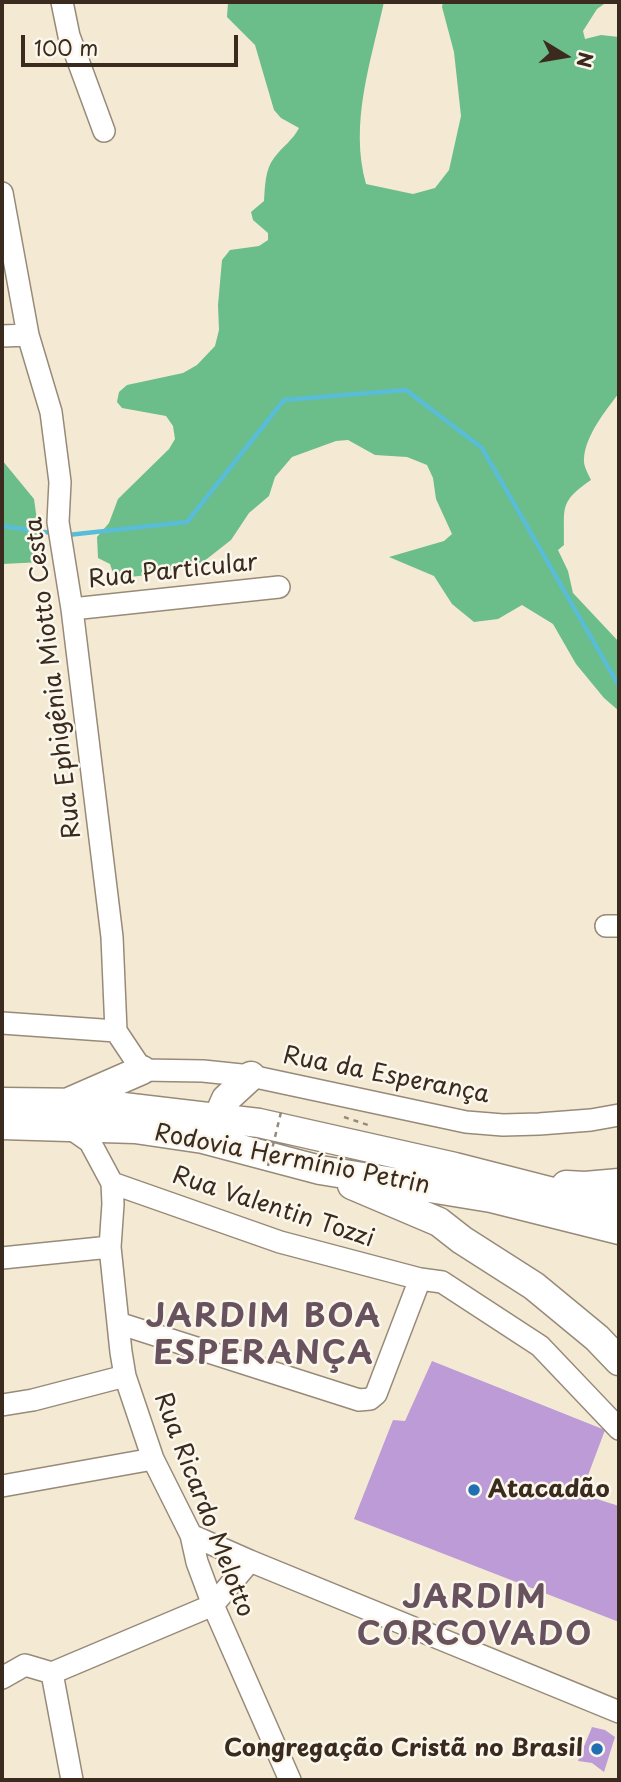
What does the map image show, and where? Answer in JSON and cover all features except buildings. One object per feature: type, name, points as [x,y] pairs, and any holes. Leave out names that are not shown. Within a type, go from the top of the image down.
[{"type":"main road","points":[[67,1116],[142,1070]]},
{"type":"main road","points":[[218,1117],[226,1099],[251,1076]]},
{"type":"main road","name":"Rodovia Hermínio Petrin","points":[[2,1102],[135,1129],[203,1139],[320,1170],[491,1198],[619,1230]]},
{"type":"main road","name":"Rodovia Hermínio Petrin","points":[[2,1125],[67,1116],[89,1104],[218,1117],[335,1138],[619,1209]]},
{"type":"main road","points":[[455,1167],[550,1183],[585,1186],[619,1183]]},
{"type":"main road","points":[[320,1170],[404,1209],[439,1222],[534,1286],[597,1338],[619,1362]]},
{"type":"street","points":[[62,2],[69,36],[104,131]]},
{"type":"street","name":"Rua Ephigênia Miotto Cesta","points":[[2,193],[28,335],[51,412],[60,482],[58,522],[72,609],[112,937],[116,1031]]},
{"type":"street","points":[[2,336],[28,335]]},
{"type":"street","name":"Rua Particular","points":[[72,609],[279,587]]},
{"type":"street","points":[[2,1023],[116,1031],[142,1070]]},
{"type":"street","name":"Rua da Esperança","points":[[142,1070],[203,1071],[251,1076],[466,1122],[539,1124],[619,1115]]},
{"type":"street","name":"Rua Ricardo Melotto","points":[[67,1116],[90,1142],[112,1183],[110,1247],[125,1376],[153,1459],[191,1535],[197,1562],[213,1605],[290,1780]]},
{"type":"street","name":"Rua Valentin Tozzi","points":[[112,1183],[280,1242],[419,1279],[442,1282],[540,1346],[619,1429]]},
{"type":"street","points":[[2,1258],[110,1247]]},
{"type":"street","points":[[118,1323],[359,1400],[367,1400],[376,1394],[419,1279]]},
{"type":"street","points":[[2,1405],[33,1400],[125,1376]]},
{"type":"street","points":[[2,1486],[153,1459]]},
{"type":"street","points":[[191,1535],[619,1712]]},
{"type":"street","points":[[2,1678],[25,1665],[52,1673],[213,1605],[250,1561]]},
{"type":"street","points":[[52,1673],[72,1780]]},
{"type":"path","points":[[268,1166],[282,1108]]},
{"type":"green space","points":[[228,2],[384,2],[364,93],[361,161],[366,184],[413,194],[435,188],[449,170],[461,116],[454,52],[443,2],[607,2],[597,9],[583,31],[585,39],[601,35],[619,37],[619,393],[588,441],[584,461],[591,480],[568,501],[564,514],[564,545],[558,550],[568,571],[573,593],[619,642],[619,711],[604,698],[576,664],[553,624],[522,605],[498,619],[474,622],[452,604],[434,576],[389,557],[444,541],[452,534],[436,499],[433,478],[427,465],[407,457],[375,455],[348,440],[336,441],[292,457],[275,477],[269,496],[249,513],[231,540],[203,562],[157,574],[120,578],[114,576],[110,564],[98,558],[97,537],[109,523],[118,499],[169,449],[175,439],[173,426],[166,416],[122,408],[117,402],[119,392],[127,385],[183,373],[197,365],[215,346],[219,330],[222,260],[230,250],[259,246],[268,240],[268,233],[253,220],[251,212],[264,201],[271,162],[299,128],[281,118],[274,110],[255,45],[227,17]]},
{"type":"green space","points":[[2,460],[34,499],[43,562],[2,564]]},
{"type":"waterway","points":[[68,535],[187,522],[284,400],[406,390],[482,448],[619,686]]},
{"type":"waterway","points":[[2,526],[52,533]]},
{"type":"place","name":"Atacadão","points":[[474,1490]]},
{"type":"place","name":"Congregação Cristã no Brasil","points":[[597,1749]]},
{"type":"district","name":"JARDIM BOA ESPERANÇA","points":[[264,1336]]},
{"type":"district","name":"JARDIM CORCOVADO","points":[[475,1618]]}]
